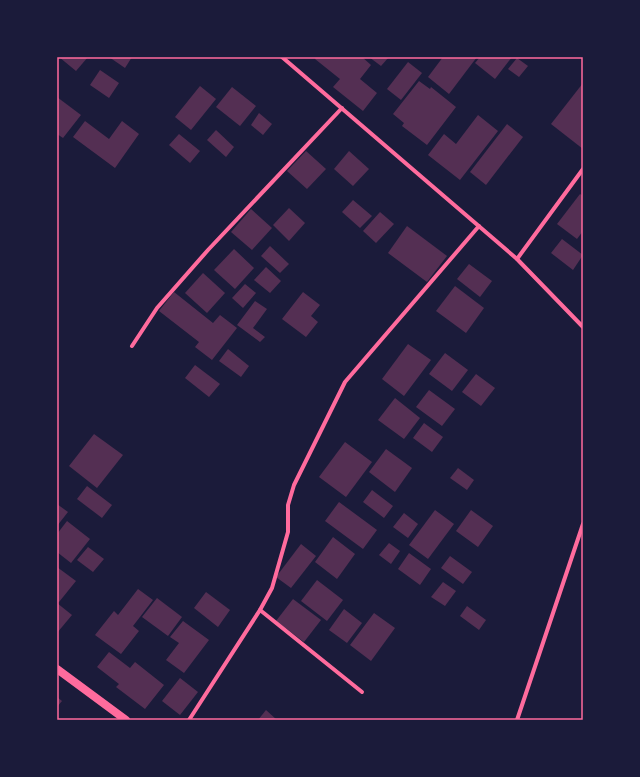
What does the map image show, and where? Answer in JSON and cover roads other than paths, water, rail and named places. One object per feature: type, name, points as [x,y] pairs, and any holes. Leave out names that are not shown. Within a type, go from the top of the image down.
[{"type":"main road","points":[[57,669],[126,720]]},
{"type":"street","points":[[282,57],[516,259],[583,327]]},
{"type":"street","points":[[132,346],[157,308],[208,250],[342,108]]},
{"type":"street","points":[[516,259],[583,169]]},
{"type":"street","points":[[189,720],[260,610],[272,588],[288,532],[288,504],[294,485],[345,382],[479,226]]},
{"type":"street","points":[[517,720],[583,524]]},
{"type":"street","points":[[260,610],[362,692]]}]
